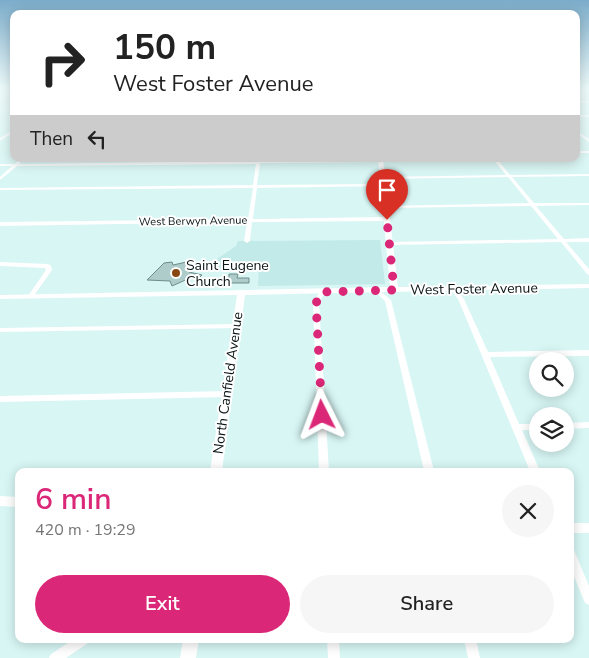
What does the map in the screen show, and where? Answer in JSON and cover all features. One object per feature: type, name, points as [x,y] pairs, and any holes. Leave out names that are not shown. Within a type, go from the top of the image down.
[{"type":"street","points":[[2,177],[18,162]]},
{"type":"street","points":[[0,165],[218,162]]},
{"type":"street","points":[[247,241],[259,162]]},
{"type":"street","points":[[380,162],[394,290],[388,300]]},
{"type":"street","points":[[497,162],[589,273]]},
{"type":"street","points":[[0,189],[255,187],[509,176],[589,175]]},
{"type":"street","points":[[385,207],[589,204]]},
{"type":"street","name":"West Berwyn Avenue","points":[[0,224],[387,220]]},
{"type":"street","points":[[389,244],[589,240]]},
{"type":"street","points":[[0,264],[48,266],[49,270],[31,296]]},
{"type":"street","name":"West Foster Avenue","points":[[0,297],[241,294],[589,286]]},
{"type":"street","points":[[457,289],[534,468]]},
{"type":"street","points":[[377,291],[388,300],[428,468]]},
{"type":"street","points":[[307,292],[316,303]]},
{"type":"street","points":[[322,292],[316,303],[324,468]]},
{"type":"street","name":"North Canfield Avenue","points":[[216,468],[241,294]]},
{"type":"street","points":[[0,330],[237,326]]},
{"type":"street","points":[[485,355],[589,353]]},
{"type":"street","points":[[0,399],[227,394]]},
{"type":"street","points":[[574,426],[589,425]]},
{"type":"street","points":[[516,427],[529,427]]},
{"type":"street","points":[[0,501],[15,502]]},
{"type":"street","points":[[574,528],[589,528]]},
{"type":"street","points":[[574,563],[589,599]]},
{"type":"street","points":[[55,658],[78,643]]},
{"type":"street","points":[[188,658],[190,643]]},
{"type":"street","points":[[333,643],[334,658]]},
{"type":"street","points":[[471,643],[474,658]]},
{"type":"shaded area","points":[[380,240],[385,284],[258,286],[259,268],[212,269],[214,261],[236,246],[238,241]]},
{"type":"building","name":"Saint Eugene Church","points":[[191,261],[189,272],[202,275],[197,280],[190,278],[172,286],[170,281],[147,280],[164,263],[172,262],[173,265]]},
{"type":"building","points":[[229,274],[238,274],[237,278],[249,278],[249,283],[224,283],[225,278],[229,278]]},
{"type":"place","name":"Saint Eugene Church","points":[[176,273]]},
{"type":"route","points":[[322,415],[316,303],[322,292],[394,290],[387,220]]}]
